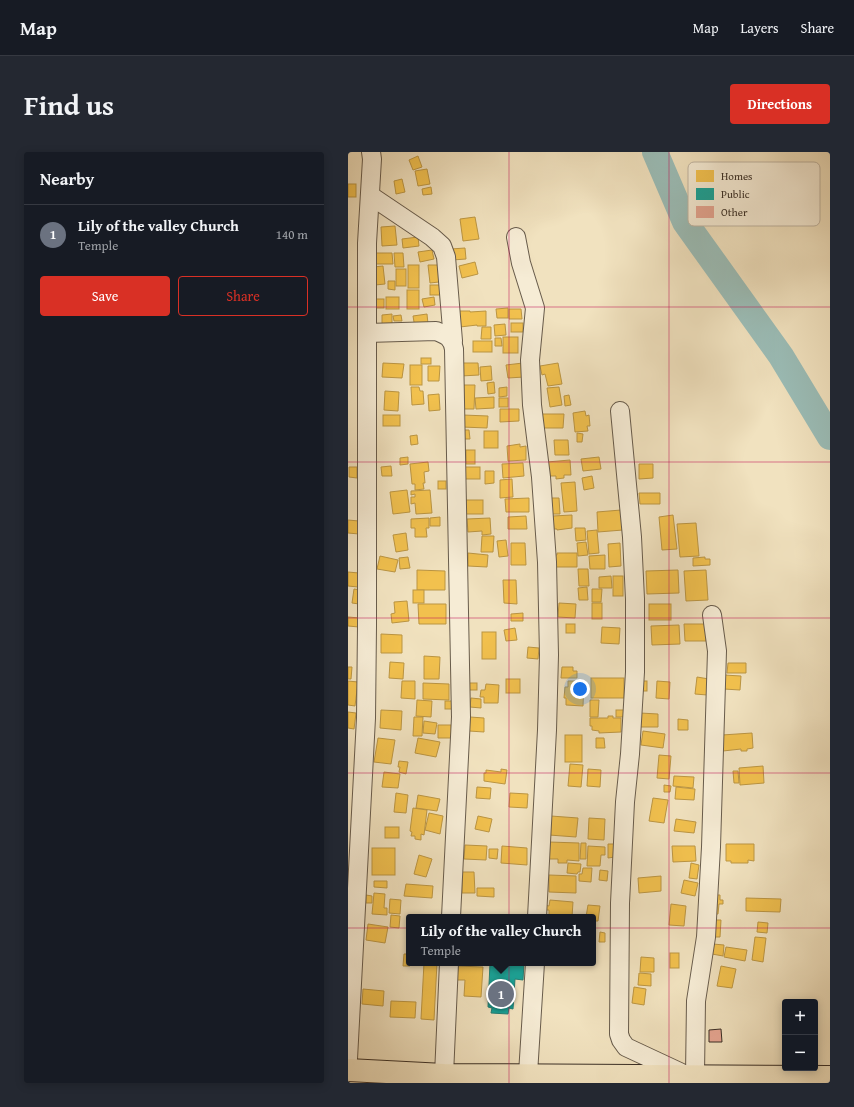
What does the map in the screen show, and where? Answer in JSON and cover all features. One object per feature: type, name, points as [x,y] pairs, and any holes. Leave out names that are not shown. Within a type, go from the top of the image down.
[{"type":"main road","points":[[348,1070],[444,1075],[528,1074],[684,1078],[830,1077]]},
{"type":"street","points":[[348,1059],[366,718],[368,243],[371,196],[371,152]]},
{"type":"street","points":[[371,196],[432,237],[442,246],[446,257],[454,357],[461,717],[451,914]]},
{"type":"street","points":[[516,237],[521,263],[535,308],[530,360],[532,405],[541,478],[547,562],[549,655],[538,914]]},
{"type":"street","points":[[368,333],[436,331],[445,334],[453,341]]},
{"type":"street","points":[[620,411],[632,537],[635,599],[635,672],[630,754],[625,802],[621,895],[619,1034],[626,1047],[684,1078],[706,937],[711,847],[717,651],[712,615]]},
{"type":"street","points":[[444,1075],[449,966]]},
{"type":"street","points":[[528,1074],[535,966]]},
{"type":"building: Homes","points":[[418,156],[422,167],[413,170],[409,160]]},
{"type":"building: Homes","points":[[427,169],[430,184],[418,186],[415,171]]},
{"type":"building: Homes","points":[[402,179],[405,192],[396,194],[394,181]]},
{"type":"building: Homes","points":[[348,184],[356,184],[356,197],[348,197]]},
{"type":"building: Homes","points":[[431,187],[432,194],[423,195],[422,189]]},
{"type":"building: Homes","points":[[475,217],[479,239],[463,241],[460,219]]},
{"type":"building: Homes","points":[[395,226],[397,245],[382,246],[381,227]]},
{"type":"building: Homes","points":[[418,237],[419,246],[403,248],[402,239]]},
{"type":"building: Homes","points":[[465,248],[466,259],[452,260],[451,249]]},
{"type":"building: Homes","points":[[432,250],[434,259],[420,262],[418,252]]},
{"type":"building: Homes","points":[[374,253],[392,253],[393,264],[374,264]]},
{"type":"building: Homes","points":[[394,253],[403,253],[404,267],[395,267]]},
{"type":"building: Homes","points":[[475,262],[478,274],[462,278],[459,266]]},
{"type":"building: Homes","points":[[408,265],[419,265],[419,288],[408,288]]},
{"type":"building: Homes","points":[[428,265],[438,265],[439,282],[430,283]]},
{"type":"building: Homes","points":[[383,266],[385,284],[375,285],[373,267]]},
{"type":"building: Homes","points":[[396,269],[406,269],[406,286],[396,286]]},
{"type":"building: Homes","points":[[388,281],[395,281],[395,290],[388,289]]},
{"type":"building: Homes","points":[[430,285],[440,285],[440,295],[430,295]]},
{"type":"building: Homes","points":[[407,290],[419,290],[419,309],[407,309]]},
{"type":"building: Homes","points":[[386,297],[399,297],[399,309],[386,309]]},
{"type":"building: Homes","points":[[434,297],[435,305],[424,307],[422,299]]},
{"type":"building: Homes","points":[[375,299],[384,299],[384,308],[375,308]]},
{"type":"building: Homes","points":[[508,308],[508,318],[497,318],[496,309]]},
{"type":"building: Homes","points":[[509,309],[521,309],[522,319],[509,319]]},
{"type":"building: Homes","points":[[459,311],[486,311],[486,326],[477,325],[460,327]]},
{"type":"building: Homes","points":[[392,314],[392,328],[382,328],[382,315]]},
{"type":"building: Homes","points":[[427,314],[428,324],[415,328],[413,316]]},
{"type":"building: Homes","points":[[401,315],[402,321],[394,321],[393,316]]},
{"type":"building: Homes","points":[[511,323],[523,323],[523,332],[511,332]]},
{"type":"building: Homes","points":[[505,324],[506,335],[495,336],[494,325]]},
{"type":"building: Homes","points":[[482,327],[491,327],[491,339],[481,339]]},
{"type":"building: Homes","points":[[503,337],[518,337],[518,353],[503,353]]},
{"type":"building: Homes","points":[[495,338],[501,338],[502,346],[495,346]]},
{"type":"building: Homes","points":[[473,341],[492,341],[492,352],[473,352]]},
{"type":"building: Homes","points":[[421,358],[431,358],[431,364],[421,364]]},
{"type":"building: Homes","points":[[383,363],[404,364],[402,378],[382,377]]},
{"type":"building: Homes","points":[[461,363],[478,363],[479,375],[461,376]]},
{"type":"building: Homes","points":[[523,363],[524,377],[508,378],[506,365]]},
{"type":"building: Homes","points":[[558,363],[562,384],[548,386],[545,374],[542,375],[540,366]]},
{"type":"building: Homes","points":[[410,365],[422,365],[422,385],[410,385]]},
{"type":"building: Homes","points":[[428,366],[440,366],[439,381],[428,381]]},
{"type":"building: Homes","points":[[491,366],[492,380],[481,381],[480,367]]},
{"type":"building: Homes","points":[[494,382],[495,393],[488,394],[487,383]]},
{"type":"building: Homes","points":[[461,385],[475,385],[474,409],[461,409]]},
{"type":"building: Homes","points":[[411,387],[419,387],[420,391],[423,391],[424,404],[412,405]]},
{"type":"building: Homes","points":[[507,387],[507,396],[499,397],[499,388]]},
{"type":"building: Homes","points":[[559,387],[562,405],[550,407],[547,388]]},
{"type":"building: Homes","points":[[385,391],[399,392],[398,411],[384,410]]},
{"type":"building: Homes","points":[[439,394],[440,410],[429,411],[428,395]]},
{"type":"building: Homes","points":[[569,395],[571,405],[565,406],[564,396]]},
{"type":"building: Homes","points":[[494,397],[494,408],[476,409],[475,398]]},
{"type":"building: Homes","points":[[499,398],[508,398],[508,407],[499,407]]},
{"type":"building: Homes","points":[[500,409],[519,409],[519,421],[500,422]]},
{"type":"building: Homes","points":[[585,411],[586,416],[589,415],[590,426],[587,426],[588,431],[575,432],[573,413]]},
{"type":"building: Homes","points":[[542,414],[564,414],[563,428],[542,428]]},
{"type":"building: Homes","points":[[383,415],[400,415],[400,426],[383,426]]},
{"type":"building: Homes","points":[[463,415],[488,416],[487,428],[462,427]]},
{"type":"building: Homes","points":[[461,430],[469,430],[470,439],[462,439]]},
{"type":"building: Homes","points":[[484,431],[498,431],[498,448],[484,448]]},
{"type":"building: Homes","points":[[577,433],[583,434],[582,442],[577,442]]},
{"type":"building: Homes","points":[[417,435],[418,444],[411,445],[410,436]]},
{"type":"building: Homes","points":[[554,440],[568,440],[569,455],[555,455]]},
{"type":"building: Homes","points":[[520,444],[520,447],[526,446],[526,460],[508,461],[507,446]]},
{"type":"building: Homes","points":[[466,450],[475,450],[475,464],[466,464]]},
{"type":"building: Homes","points":[[408,457],[408,464],[400,465],[400,458]]},
{"type":"building: Homes","points":[[599,457],[601,469],[583,471],[581,459]]},
{"type":"building: Homes","points":[[570,460],[571,475],[564,475],[564,478],[556,479],[556,476],[548,476],[547,462]]},
{"type":"building: Homes","points":[[428,462],[429,471],[424,472],[424,489],[415,490],[415,484],[412,484],[410,464]]},
{"type":"building: Homes","points":[[523,463],[524,476],[503,478],[502,464]]},
{"type":"building: Homes","points":[[639,464],[653,464],[653,478],[639,479]]},
{"type":"building: Homes","points":[[391,466],[392,476],[382,476],[381,467]]},
{"type":"building: Homes","points":[[349,467],[357,467],[357,478],[349,477]]},
{"type":"building: Homes","points":[[463,467],[480,467],[480,479],[463,479]]},
{"type":"building: Homes","points":[[485,471],[494,471],[494,483],[485,484]]},
{"type":"building: Homes","points":[[592,476],[594,488],[584,490],[582,478]]},
{"type":"building: Homes","points":[[512,479],[513,497],[500,498],[500,480]]},
{"type":"building: Homes","points":[[438,481],[446,481],[446,489],[438,489]]},
{"type":"building: Homes","points":[[575,482],[577,511],[564,512],[561,483]]},
{"type":"building: Homes","points":[[407,490],[410,512],[393,514],[390,492]]},
{"type":"building: Homes","points":[[430,490],[432,513],[416,514],[415,503],[411,504],[411,497],[415,497],[415,494],[411,495],[411,491]]},
{"type":"building: Homes","points":[[639,493],[660,493],[660,504],[640,504]]},
{"type":"building: Homes","points":[[529,498],[529,512],[506,512],[505,499]]},
{"type":"building: Homes","points":[[550,498],[559,498],[560,514],[551,514]]},
{"type":"building: Homes","points":[[466,500],[483,500],[483,514],[466,514]]},
{"type":"building: Homes","points":[[621,510],[623,530],[598,532],[597,512]]},
{"type":"building: Homes","points":[[572,515],[572,528],[554,529],[553,516]]},
{"type":"building: Homes","points":[[673,515],[677,549],[662,550],[659,517]]},
{"type":"building: Homes","points":[[526,516],[527,529],[508,529],[508,517]]},
{"type":"building: Homes","points":[[440,517],[440,526],[430,526],[430,518]]},
{"type":"building: Homes","points":[[429,518],[429,528],[426,528],[427,537],[415,537],[415,528],[411,528],[411,519]]},
{"type":"building: Homes","points":[[490,518],[491,534],[482,535],[482,531],[468,532],[467,519]]},
{"type":"building: Homes","points":[[348,520],[359,521],[359,534],[348,533]]},
{"type":"building: Homes","points":[[696,523],[699,556],[680,557],[677,524]]},
{"type":"building: Homes","points":[[575,528],[585,528],[586,540],[576,541]]},
{"type":"building: Homes","points":[[597,530],[599,553],[589,554],[587,531]]},
{"type":"building: Homes","points":[[406,533],[408,550],[396,552],[393,535]]},
{"type":"building: Homes","points":[[482,536],[494,536],[493,552],[481,552]]},
{"type":"building: Homes","points":[[506,540],[508,556],[499,557],[497,541]]},
{"type":"building: Homes","points":[[586,542],[588,555],[578,556],[577,543]]},
{"type":"building: Homes","points":[[511,543],[525,543],[526,565],[511,565]]},
{"type":"building: Homes","points":[[620,543],[621,566],[609,567],[608,544]]},
{"type":"building: Homes","points":[[468,553],[488,555],[487,567],[468,566]]},
{"type":"building: Homes","points":[[557,553],[577,553],[577,567],[554,567],[553,555],[557,555]]},
{"type":"building: Homes","points":[[605,555],[605,569],[590,569],[589,556]]},
{"type":"building: Homes","points":[[380,556],[398,560],[395,572],[377,569]]},
{"type":"building: Homes","points":[[408,557],[410,568],[400,569],[399,558]]},
{"type":"building: Homes","points":[[705,557],[705,559],[710,559],[710,565],[693,566],[693,558]]},
{"type":"building: Homes","points":[[578,569],[588,569],[589,586],[579,586]]},
{"type":"building: Homes","points":[[417,570],[445,571],[445,590],[417,590]]},
{"type":"building: Homes","points":[[678,570],[679,593],[647,594],[646,571]]},
{"type":"building: Homes","points":[[706,570],[708,600],[686,601],[684,571]]},
{"type":"building: Homes","points":[[348,572],[359,573],[358,587],[348,586]]},
{"type":"building: Homes","points":[[611,576],[612,588],[599,588],[599,577]]},
{"type":"building: Homes","points":[[613,576],[623,576],[623,596],[613,596]]},
{"type":"building: Homes","points":[[503,580],[516,580],[517,604],[504,603]]},
{"type":"building: Homes","points":[[587,587],[588,600],[579,600],[578,588]]},
{"type":"building: Homes","points":[[354,589],[361,590],[359,604],[352,603]]},
{"type":"building: Homes","points":[[592,589],[602,589],[601,602],[592,602]]},
{"type":"building: Homes","points":[[413,590],[424,590],[424,603],[413,603]]},
{"type":"building: Homes","points":[[407,601],[409,621],[392,623],[391,614],[395,613],[394,602]]},
{"type":"building: Homes","points":[[559,603],[576,604],[575,618],[558,617]]},
{"type":"building: Homes","points":[[592,603],[602,603],[602,619],[592,619]]},
{"type":"building: Homes","points":[[418,604],[446,604],[446,624],[419,624]]},
{"type":"building: Homes","points":[[649,604],[671,604],[671,620],[649,620]]},
{"type":"building: Homes","points":[[523,613],[523,621],[511,621],[511,614]]},
{"type":"building: Homes","points":[[348,617],[360,618],[359,627],[348,626]]},
{"type":"building: Homes","points":[[566,624],[575,624],[575,633],[566,633]]},
{"type":"building: Homes","points":[[684,624],[705,624],[706,641],[685,641]]},
{"type":"building: Homes","points":[[679,625],[680,644],[652,645],[651,626]]},
{"type":"building: Homes","points":[[602,627],[620,628],[619,644],[601,643]]},
{"type":"building: Homes","points":[[515,628],[517,640],[506,641],[504,630]]},
{"type":"building: Homes","points":[[482,632],[496,632],[496,659],[482,659]]},
{"type":"building: Homes","points":[[381,634],[402,635],[402,653],[381,653]]},
{"type":"building: Homes","points":[[528,647],[539,648],[538,659],[527,658]]},
{"type":"building: Homes","points":[[424,656],[440,657],[439,679],[424,679]]},
{"type":"building: Homes","points":[[390,662],[404,663],[403,679],[389,678]]},
{"type":"building: Homes","points":[[728,663],[746,663],[746,673],[727,673]]},
{"type":"building: Homes","points":[[348,667],[352,667],[351,679],[348,679]]},
{"type":"building: Homes","points":[[562,667],[573,667],[573,671],[577,671],[577,678],[561,678]]},
{"type":"building: Homes","points":[[724,675],[741,676],[740,690],[724,689]]},
{"type":"building: Homes","points":[[697,677],[709,679],[707,695],[695,694]]},
{"type":"building: Homes","points":[[591,678],[624,678],[624,698],[591,698]]},
{"type":"building: Homes","points":[[506,679],[520,679],[520,693],[506,693]]},
{"type":"building: Homes","points":[[348,681],[358,682],[355,706],[348,705]]},
{"type":"building: Homes","points":[[402,681],[415,681],[415,699],[401,698]]},
{"type":"building: Homes","points":[[568,681],[584,681],[583,706],[566,705],[566,698],[564,698],[565,687],[568,687]]},
{"type":"building: Homes","points":[[639,681],[647,681],[647,691],[639,691]]},
{"type":"building: Homes","points":[[657,681],[670,682],[669,699],[656,698]]},
{"type":"building: Homes","points":[[423,683],[449,684],[449,700],[423,699]]},
{"type":"building: Homes","points":[[468,683],[477,683],[477,690],[468,690]]},
{"type":"building: Homes","points":[[486,684],[499,685],[498,703],[484,703],[484,697],[480,697],[481,690],[485,690]]},
{"type":"building: Homes","points":[[471,698],[481,699],[481,708],[470,707]]},
{"type":"building: Homes","points":[[417,700],[432,701],[431,717],[416,716]]},
{"type":"building: Homes","points":[[590,700],[599,700],[598,717],[590,717]]},
{"type":"building: Homes","points":[[445,701],[455,701],[455,709],[445,709]]},
{"type":"building: Homes","points":[[381,710],[402,711],[401,730],[380,728]]},
{"type":"building: Homes","points":[[616,710],[624,710],[624,717],[616,717]]},
{"type":"building: Homes","points":[[348,712],[356,713],[354,729],[348,728]]},
{"type":"building: Homes","points":[[640,713],[658,714],[658,727],[639,727]]},
{"type":"building: Homes","points":[[608,716],[613,716],[613,718],[621,718],[621,732],[599,733],[599,731],[592,730],[592,726],[590,726],[590,718],[608,718]]},
{"type":"building: Homes","points":[[414,717],[423,717],[422,736],[413,736]]},
{"type":"building: Homes","points":[[470,717],[484,718],[484,732],[469,731]]},
{"type":"building: Homes","points":[[678,719],[688,720],[688,730],[678,730]]},
{"type":"building: Homes","points":[[424,721],[437,723],[435,734],[423,733]]},
{"type":"building: Homes","points":[[438,725],[451,725],[452,738],[438,738]]},
{"type":"building: Homes","points":[[643,731],[665,734],[663,748],[641,745]]},
{"type":"building: Homes","points":[[752,733],[753,748],[747,749],[747,751],[741,751],[741,749],[723,751],[722,735]]},
{"type":"building: Homes","points":[[565,735],[582,735],[582,762],[565,762]]},
{"type":"building: Homes","points":[[378,738],[395,740],[391,764],[374,762]]},
{"type":"building: Homes","points":[[418,738],[440,742],[436,757],[415,753]]},
{"type":"building: Homes","points":[[596,738],[604,738],[605,748],[596,748]]},
{"type":"building: Homes","points":[[659,755],[671,756],[669,779],[657,778]]},
{"type":"building: Homes","points":[[399,761],[408,762],[406,774],[399,772]]},
{"type":"building: Homes","points":[[570,764],[583,765],[581,787],[568,786]]},
{"type":"building: Homes","points":[[763,766],[764,783],[740,785],[739,768]]},
{"type":"building: Homes","points":[[501,769],[507,770],[505,784],[484,781],[484,773],[486,773],[486,770],[501,772]]},
{"type":"building: Homes","points":[[588,769],[601,770],[600,787],[587,786]]},
{"type":"building: Homes","points":[[733,771],[738,771],[739,783],[734,783]]},
{"type":"building: Homes","points":[[384,772],[400,774],[398,788],[382,787]]},
{"type":"building: Homes","points":[[674,776],[694,777],[693,788],[673,786]]},
{"type":"building: Homes","points":[[664,785],[671,786],[670,792],[664,792]]},
{"type":"building: Homes","points":[[477,787],[491,788],[490,799],[476,798]]},
{"type":"building: Homes","points":[[676,787],[695,789],[694,800],[675,799]]},
{"type":"building: Homes","points":[[396,793],[408,795],[406,813],[394,812]]},
{"type":"building: Homes","points":[[510,793],[528,794],[527,808],[509,807]]},
{"type":"building: Homes","points":[[418,795],[440,799],[437,811],[416,808]]},
{"type":"building: Homes","points":[[653,798],[668,800],[664,823],[649,821]]},
{"type":"building: Homes","points":[[413,808],[427,810],[424,835],[421,834],[421,840],[415,839],[415,836],[411,836],[412,832],[410,831]]},
{"type":"building: Homes","points":[[429,813],[443,816],[440,834],[425,830]]},
{"type":"building: Homes","points":[[478,816],[492,819],[489,832],[475,829]]},
{"type":"building: Homes","points":[[551,816],[578,818],[576,837],[549,835]]},
{"type":"building: Homes","points":[[589,818],[605,819],[604,840],[588,839]]},
{"type":"building: Homes","points":[[676,819],[696,822],[694,833],[674,831]]},
{"type":"building: Homes","points":[[385,827],[399,827],[399,838],[385,838]]},
{"type":"building: Homes","points":[[549,842],[579,843],[579,861],[567,860],[567,863],[558,863],[558,859],[549,859]]},
{"type":"building: Homes","points":[[581,843],[586,843],[586,859],[580,859]]},
{"type":"building: Homes","points":[[608,844],[615,844],[615,857],[608,858]]},
{"type":"building: Homes","points":[[726,844],[754,844],[754,861],[748,860],[748,863],[731,863],[731,861],[726,861]]},
{"type":"building: Homes","points":[[465,845],[487,846],[486,860],[464,859]]},
{"type":"building: Homes","points":[[502,846],[527,848],[527,865],[501,863]]},
{"type":"building: Homes","points":[[588,846],[605,847],[605,855],[601,855],[600,866],[587,866]]},
{"type":"building: Homes","points":[[672,846],[695,846],[696,861],[673,862]]},
{"type":"building: Homes","points":[[372,848],[395,848],[395,875],[372,875]]},
{"type":"building: Homes","points":[[489,849],[498,849],[497,859],[489,858]]},
{"type":"building: Homes","points":[[419,855],[432,859],[426,877],[414,874]]},
{"type":"building: Homes","points":[[568,863],[581,864],[580,872],[577,874],[567,873]]},
{"type":"building: Homes","points":[[691,863],[699,865],[697,879],[689,878]]},
{"type":"building: Homes","points":[[583,868],[592,868],[591,882],[579,881],[579,874],[582,874]]},
{"type":"building: Homes","points":[[600,870],[608,871],[607,881],[599,880]]},
{"type":"building: Homes","points":[[462,872],[474,872],[475,893],[462,893]]},
{"type":"building: Homes","points":[[549,875],[576,876],[576,893],[549,892]]},
{"type":"building: Homes","points":[[661,876],[661,891],[639,893],[638,878]]},
{"type":"building: Homes","points":[[684,880],[698,883],[695,896],[681,893]]},
{"type":"building: Homes","points":[[374,881],[387,881],[387,888],[374,887]]},
{"type":"building: Homes","points":[[406,884],[433,886],[432,898],[404,896]]},
{"type":"building: Homes","points":[[477,888],[494,888],[494,897],[477,896]]},
{"type":"building: Homes","points":[[374,893],[385,894],[384,908],[387,908],[387,915],[372,914]]},
{"type":"building: Homes","points":[[366,895],[372,896],[372,903],[366,903]]},
{"type":"building: Homes","points":[[714,895],[720,895],[720,900],[723,900],[723,904],[719,904],[718,914],[713,914]]},
{"type":"building: Homes","points":[[746,898],[781,899],[780,912],[746,911]]},
{"type":"building: Homes","points":[[390,899],[401,900],[400,914],[389,913]]},
{"type":"building: Homes","points":[[550,900],[573,902],[572,914],[549,914],[549,910],[545,910],[545,905],[549,906]]},
{"type":"building: Homes","points":[[671,904],[686,906],[684,926],[669,925]]},
{"type":"building: Homes","points":[[588,905],[600,906],[598,921],[596,921],[596,914],[586,914]]},
{"type":"building: Homes","points":[[391,915],[400,916],[399,928],[390,927]]},
{"type":"building: Homes","points":[[713,920],[721,920],[720,937],[712,937]]},
{"type":"building: Homes","points":[[758,922],[768,923],[767,933],[757,932]]},
{"type":"building: Homes","points":[[368,924],[388,927],[385,943],[366,940]]},
{"type":"building: Homes","points":[[600,932],[605,933],[605,942],[599,942]]},
{"type":"building: Homes","points":[[755,937],[766,938],[763,962],[752,960]]},
{"type":"building: Homes","points":[[713,944],[724,945],[723,956],[712,954]]},
{"type":"building: Homes","points":[[726,947],[747,950],[745,961],[724,957]]},
{"type":"building: Homes","points":[[670,953],[679,953],[679,968],[670,968]]},
{"type":"building: Homes","points":[[404,954],[406,954],[406,966],[403,966]]},
{"type":"building: Homes","points":[[641,957],[654,958],[654,972],[640,972]]},
{"type":"building: Homes","points":[[424,966],[437,966],[434,1020],[421,1019]]},
{"type":"building: Homes","points":[[458,966],[483,967],[481,997],[464,996],[465,980],[457,980]]},
{"type":"building: Homes","points":[[721,966],[736,969],[732,988],[717,986]]},
{"type":"building: Homes","points":[[639,973],[651,974],[651,986],[638,985]]},
{"type":"building: Homes","points":[[634,987],[646,989],[644,1005],[632,1003]]},
{"type":"building: Homes","points":[[363,989],[384,991],[383,1006],[362,1004]]},
{"type":"building: Homes","points":[[391,1001],[416,1002],[415,1018],[390,1017]]},
{"type":"building: Public","points":[[490,966],[524,966],[523,980],[515,979],[513,1009],[509,1008],[508,1014],[491,1013],[492,1008],[488,1007]]},
{"type":"building: Other","points":[[721,1029],[722,1042],[709,1042],[709,1030]]},
{"type":"waterway","points":[[655,152],[685,222],[781,356],[830,437]]},
{"type":"place","name":"Lily of the valley Church","points":[[501,994]]}]
